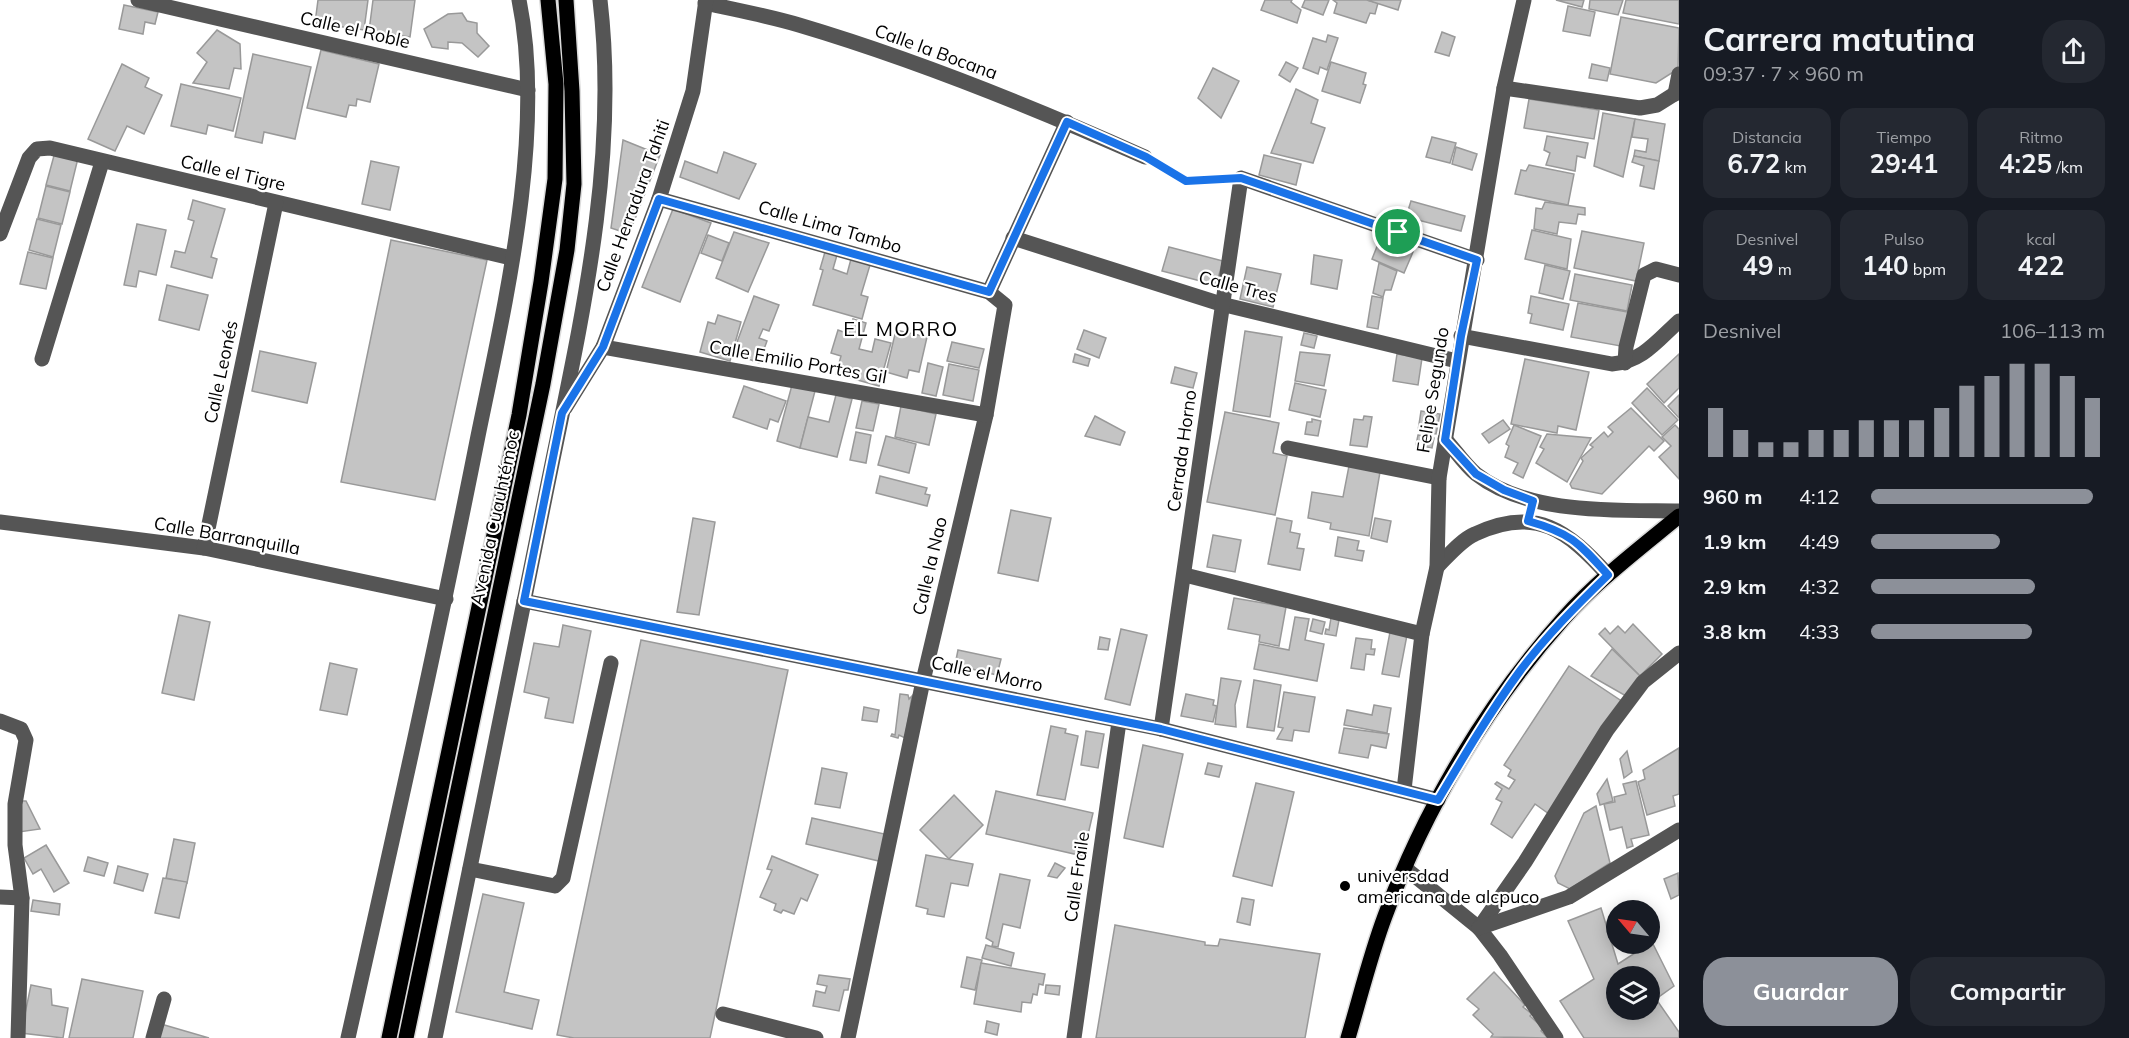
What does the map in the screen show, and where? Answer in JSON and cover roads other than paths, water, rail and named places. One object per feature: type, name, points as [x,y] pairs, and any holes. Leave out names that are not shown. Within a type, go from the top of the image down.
[{"type":"main road","name":"Avenida Cuauhtémoc","points":[[389,1038],[519,415],[542,282],[555,179],[556,84],[548,0]]},
{"type":"main road","name":"Avenida Cuauhtémoc","points":[[406,1038],[543,384],[567,250],[574,184],[572,91],[566,0]]},
{"type":"main road","points":[[1348,1038],[1384,918],[1405,868],[1438,800],[1482,725],[1521,670],[1565,617],[1608,575],[1679,516]]},
{"type":"street","name":"Calle el Roble","points":[[138,0],[528,90]]},
{"type":"street","points":[[348,1038],[446,599],[511,258],[523,174],[528,90],[524,27],[519,0]]},
{"type":"street","points":[[435,1038],[562,413],[595,235],[604,152],[606,53],[600,0]]},
{"type":"street","name":"Felipe Segundo","points":[[1404,790],[1422,634],[1437,567],[1439,478],[1504,88],[1524,0]]},
{"type":"street","name":"Calle Herradura Tahiti","points":[[562,413],[603,347],[659,199],[693,91],[706,2]]},
{"type":"street","name":"Calle la Bocana","points":[[706,2],[797,24],[895,56],[1067,122],[1146,157]]},
{"type":"street","points":[[1504,88],[1640,108],[1657,105],[1677,92],[1679,74]]},
{"type":"street","points":[[989,292],[1067,122]]},
{"type":"street","name":"Calle el Tigre","points":[[0,234],[29,158],[38,149],[50,148],[511,258]]},
{"type":"street","points":[[42,359],[102,162]]},
{"type":"street","name":"Cerrada Horno","points":[[1161,729],[1241,178],[1477,260]]},
{"type":"street","name":"Calle Lima Tambo","points":[[659,199],[989,292]]},
{"type":"street","name":"Calle Leonés","points":[[204,548],[276,203]]},
{"type":"street","name":"Calle Tres","points":[[1013,238],[1221,304],[1457,361]]},
{"type":"street","points":[[1625,363],[1626,347],[1644,275],[1656,269],[1679,275]]},
{"type":"street","name":"Calle la Nao","points":[[848,1038],[923,681],[986,415],[1005,305],[989,292]]},
{"type":"street","points":[[1461,336],[1612,364],[1625,363],[1641,357],[1679,321]]},
{"type":"street","name":"Calle Emilio Portes Gil","points":[[603,347],[986,415]]},
{"type":"street","points":[[1445,440],[1476,474],[1504,490],[1533,501],[1609,509],[1679,511]]},
{"type":"street","points":[[1288,448],[1439,478]]},
{"type":"street","points":[[1528,521],[1533,501]]},
{"type":"street","points":[[1437,567],[1474,534],[1506,523],[1528,521],[1558,529],[1581,545],[1608,575]]},
{"type":"street","name":"Calle Barranquilla","points":[[0,522],[204,548],[446,599]]},
{"type":"street","points":[[1185,575],[1422,634]]},
{"type":"street","name":"Calle el Morro","points":[[524,601],[1161,729],[1438,800]]},
{"type":"street","points":[[1479,928],[1525,862],[1607,730],[1643,682],[1679,653]]},
{"type":"street","points":[[470,869],[555,886],[563,878],[611,663]]},
{"type":"street","points":[[0,721],[21,729],[26,740],[7,803],[22,898],[18,1038]]},
{"type":"street","name":"Calle Fraile","points":[[1074,1038],[1119,722]]},
{"type":"street","points":[[1479,928],[1569,897],[1679,830]]},
{"type":"street","points":[[1405,868],[1479,928],[1556,1038]]},
{"type":"street","points":[[0,897],[22,898]]},
{"type":"street","points":[[153,1038],[164,999]]},
{"type":"street","points":[[723,1014],[816,1038]]},
{"type":"place","name":"universdad americana de alcpuco","points":[[1345,886]]},
{"type":"district","name":"EL MORRO","points":[[901,329]]}]
